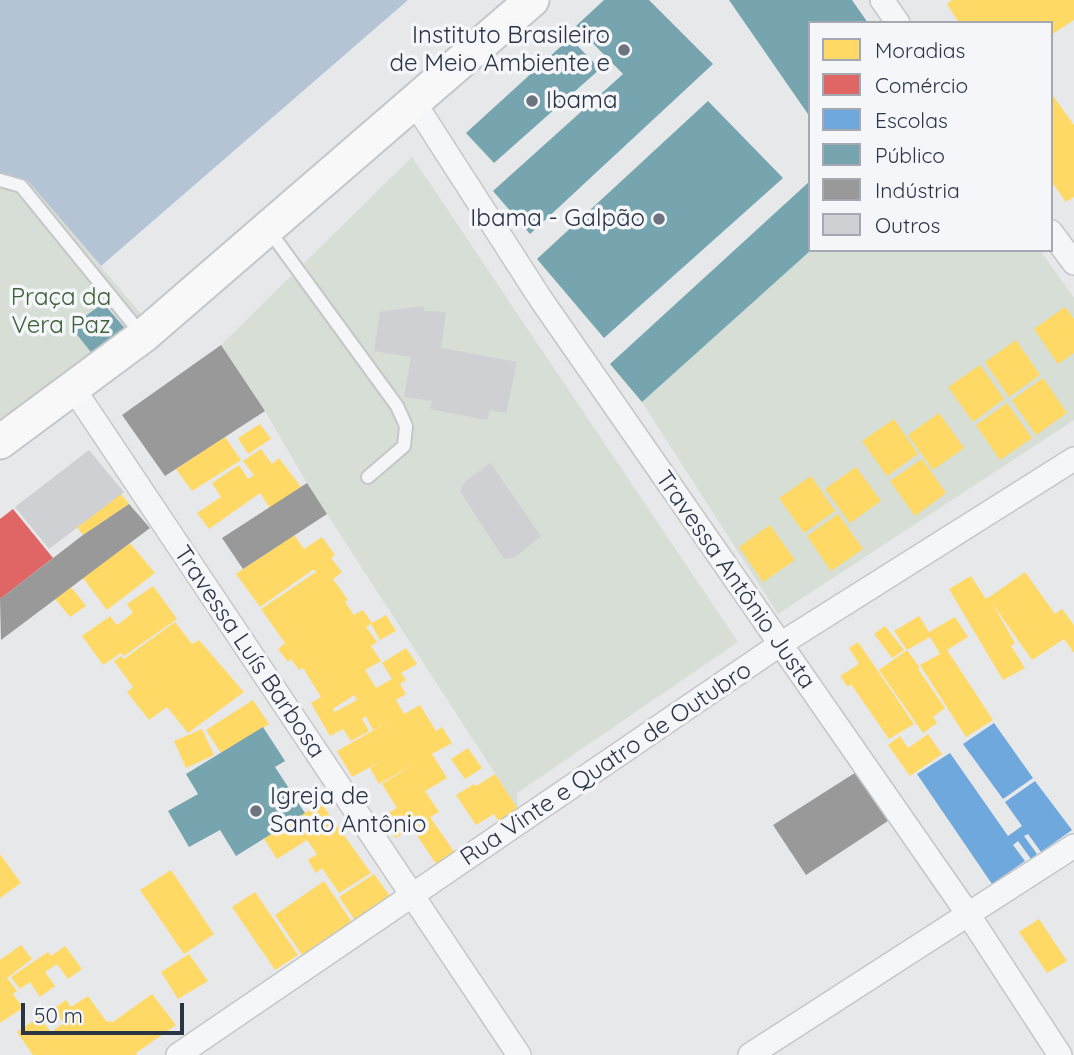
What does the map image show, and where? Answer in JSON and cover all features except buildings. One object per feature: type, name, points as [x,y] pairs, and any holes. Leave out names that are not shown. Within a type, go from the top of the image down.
[{"type":"street","points":[[0,442],[73,388],[146,340],[267,229],[533,0]]},
{"type":"street","points":[[882,0],[897,21]]},
{"type":"street","name":"Travessa Antônio Justa","points":[[414,102],[540,298],[968,914],[1060,1055]]},
{"type":"street","points":[[1053,235],[1074,263]]},
{"type":"street","name":"Travessa Luís Barbosa","points":[[73,388],[519,1055]]},
{"type":"street","name":"Rua Vinte e Quatro de Outubro","points":[[178,1055],[779,645],[1074,458]]},
{"type":"street","points":[[750,1055],[1074,846]]},
{"type":"lane","points":[[0,180],[20,186],[146,340]]},
{"type":"lane","points":[[267,229],[397,406],[407,426],[404,446],[368,477]]},
{"type":"green space","points":[[412,157],[738,642],[517,793],[518,809],[221,345]]},
{"type":"green space","name":"Praça da Vera Paz","points":[[0,174],[28,181],[148,322],[0,432]]},
{"type":"green space","points":[[808,252],[1041,252],[1074,298],[1074,420],[778,614],[642,402]]},
{"type":"water","points":[[0,0],[408,0],[101,266],[28,181],[0,174]]},
{"type":"place","name":"Instituto Brasileiro de Meio Ambiente e","points":[[624,50]]},
{"type":"place","name":"Ibama","points":[[532,101]]},
{"type":"place","name":"Ibama - Galpão","points":[[659,219]]},
{"type":"place","name":"Igreja de Santo Antônio","points":[[256,811]]}]
